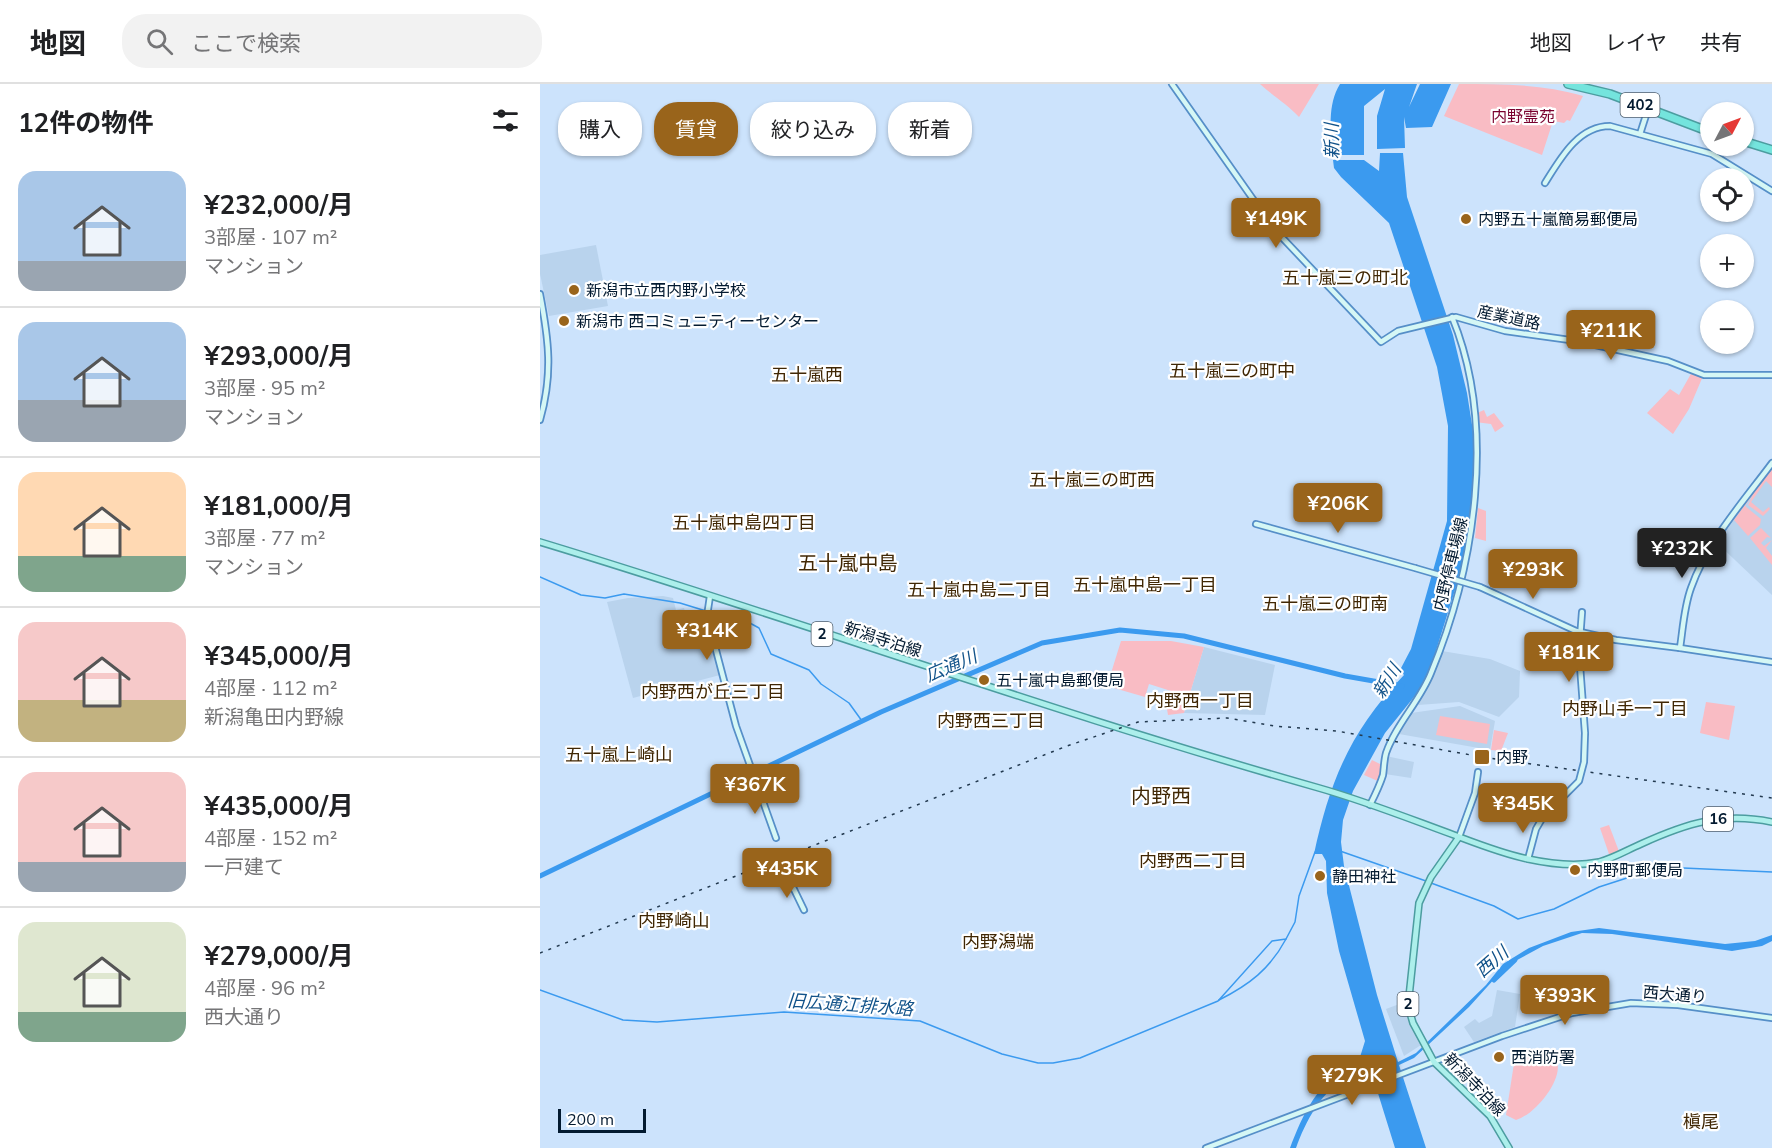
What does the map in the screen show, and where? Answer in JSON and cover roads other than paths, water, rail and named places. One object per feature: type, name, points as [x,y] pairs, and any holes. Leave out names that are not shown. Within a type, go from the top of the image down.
[{"type":"highway","name":"402","points":[[1568,84],[1610,93],[1700,128]]},
{"type":"highway","points":[[1754,144],[1772,150]]},
{"type":"main road","name":"新潟寺泊線","points":[[540,542],[604,560],[968,680],[1370,805]]},
{"type":"main road","name":"2","points":[[1370,805],[1459,837]]},
{"type":"main road","name":"16","points":[[1459,837],[1528,859],[1568,864],[1595,862],[1699,822],[1743,817],[1772,822]]},
{"type":"main road","name":"新潟寺泊線","points":[[1459,837],[1431,877],[1419,903],[1407,998],[1413,1023],[1434,1062],[1490,1116],[1509,1148]]},
{"type":"street","points":[[1172,84],[1274,229],[1381,342],[1391,334],[1450,317]]},
{"type":"street","points":[[1640,134],[1648,109]]},
{"type":"street","points":[[1545,183],[1563,154],[1591,130],[1610,126],[1712,154],[1772,191]]},
{"type":"street","points":[[540,294],[550,365],[549,387],[540,420]]},
{"type":"street","name":"産業道路","points":[[1450,317],[1505,331],[1577,341],[1664,360],[1704,375],[1772,375]]},
{"type":"street","name":"内野停車場線","points":[[1370,805],[1382,776],[1386,754],[1423,690],[1436,660],[1472,536],[1476,497],[1475,424],[1466,369],[1450,317]]},
{"type":"street","points":[[1680,648],[1690,590],[1697,573],[1714,543],[1772,463]]},
{"type":"street","points":[[1256,524],[1480,587],[1563,627],[1580,632],[1616,640],[1772,662]]},
{"type":"street","points":[[710,596],[707,610],[708,622],[750,770],[776,838]]},
{"type":"street","points":[[1528,859],[1536,829],[1543,816],[1579,781],[1584,762],[1585,734],[1580,632],[1582,612]]},
{"type":"street","points":[[1459,837],[1474,793],[1478,772]]},
{"type":"street","points":[[789,879],[804,909]]},
{"type":"street","name":"西大通り","points":[[1206,1148],[1561,1016],[1610,1005],[1631,1003],[1678,1005],[1772,1018]]},
{"type":"water","name":"新川","points":[[1340,84],[1417,84],[1409,107],[1420,84],[1451,84],[1432,127],[1406,128],[1404,117],[1405,148],[1377,149],[1377,116],[1385,89],[1364,106],[1364,155],[1332,155],[1331,109]]},
{"type":"water","points":[[1380,153],[1403,153],[1407,197],[1453,335],[1467,393],[1473,431],[1475,511],[1455,590],[1429,673],[1418,692],[1385,733],[1353,791],[1343,820],[1341,842],[1344,866],[1377,995],[1398,1062],[1416,1053],[1486,985],[1503,964],[1529,948],[1571,932],[1599,928],[1725,944],[1755,941],[1772,935],[1772,941],[1762,946],[1732,951],[1612,934],[1582,933],[1543,946],[1506,966],[1469,1007],[1414,1058],[1399,1065],[1426,1148],[1395,1148],[1372,1074],[1354,1079],[1349,1078],[1331,1090],[1316,1107],[1296,1148],[1290,1148],[1306,1111],[1322,1088],[1343,1073],[1356,1070],[1365,1041],[1339,951],[1327,893],[1326,861],[1322,854],[1314,854],[1320,827],[1336,779],[1356,736],[1404,675],[1400,670],[1411,649],[1447,521],[1448,426],[1437,367],[1389,223],[1334,168],[1333,160],[1364,160],[1379,171]]},
{"type":"waterway","points":[[540,577],[581,595],[605,598],[624,594],[680,603],[706,611]]},
{"type":"waterway","points":[[710,613],[748,622],[759,628],[771,654],[809,670],[821,684],[849,703],[862,721]]},
{"type":"waterway","name":"広通川","points":[[540,876],[881,712],[1042,643],[1120,630],[1184,636],[1345,676],[1402,686]]},
{"type":"waterway","points":[[1340,851],[1426,881]]},
{"type":"waterway","name":"旧広通江排水路","points":[[540,990],[623,1020],[657,1022],[784,1012],[920,1021],[1002,1054],[1038,1063],[1053,1063],[1080,1058],[1218,1001],[1272,941],[1286,939],[1295,922],[1299,896],[1315,852]]},
{"type":"waterway","points":[[1431,883],[1494,906],[1518,919],[1554,909],[1599,887],[1661,867],[1772,872]]},
{"type":"waterway","name":"旧広通江排水路","points":[[1219,1000],[1240,988],[1266,968],[1286,939]]},
{"type":"waterway","name":"西川","points":[[1494,980],[1515,960]]},
{"type":"railway","points":[[540,953],[1067,746],[1138,722],[1227,718],[1274,726],[1337,731],[1482,757],[1772,798]]},
{"type":"place","name":"内野五十嵐簡易郵便局","points":[[1466,219]]},
{"type":"place","name":"新潟市立西内野小学校","points":[[574,290]]},
{"type":"place","name":"新潟市 西コミュニティーセンター","points":[[564,321]]},
{"type":"place","name":"五十嵐中島郵便局","points":[[984,680]]},
{"type":"place","name":"内野","points":[[1482,757]]},
{"type":"place","name":"内野町郵便局","points":[[1575,870]]},
{"type":"place","name":"静田神社","points":[[1320,876]]},
{"type":"place","name":"西消防署","points":[[1499,1057]]},
{"type":"district","name":"五十嵐三の町北","points":[[1345,278]]},
{"type":"district","name":"五十嵐三の町中","points":[[1232,371]]},
{"type":"district","name":"五十嵐西","points":[[807,375]]},
{"type":"district","name":"五十嵐三の町西","points":[[1092,480]]},
{"type":"district","name":"五十嵐中島四丁目","points":[[744,523]]},
{"type":"district","name":"五十嵐中島","points":[[848,563]]},
{"type":"district","name":"五十嵐中島一丁目","points":[[1145,585]]},
{"type":"district","name":"五十嵐中島二丁目","points":[[979,590]]},
{"type":"district","name":"五十嵐三の町南","points":[[1325,604]]},
{"type":"district","name":"内野西が丘三丁目","points":[[713,692]]},
{"type":"district","name":"内野西一丁目","points":[[1200,701]]},
{"type":"district","name":"内野山手一丁目","points":[[1625,709]]},
{"type":"district","name":"内野西三丁目","points":[[991,721]]},
{"type":"district","name":"五十嵐上崎山","points":[[619,755]]},
{"type":"district","name":"内野西","points":[[1161,796]]},
{"type":"district","name":"内野西二丁目","points":[[1193,861]]},
{"type":"district","name":"内野崎山","points":[[674,921]]},
{"type":"district","name":"内野潟端","points":[[998,942]]},
{"type":"district","name":"槇尾","points":[[1701,1122]]},
{"type":"park label","name":"内野霊苑","points":[[1523,116]]}]
